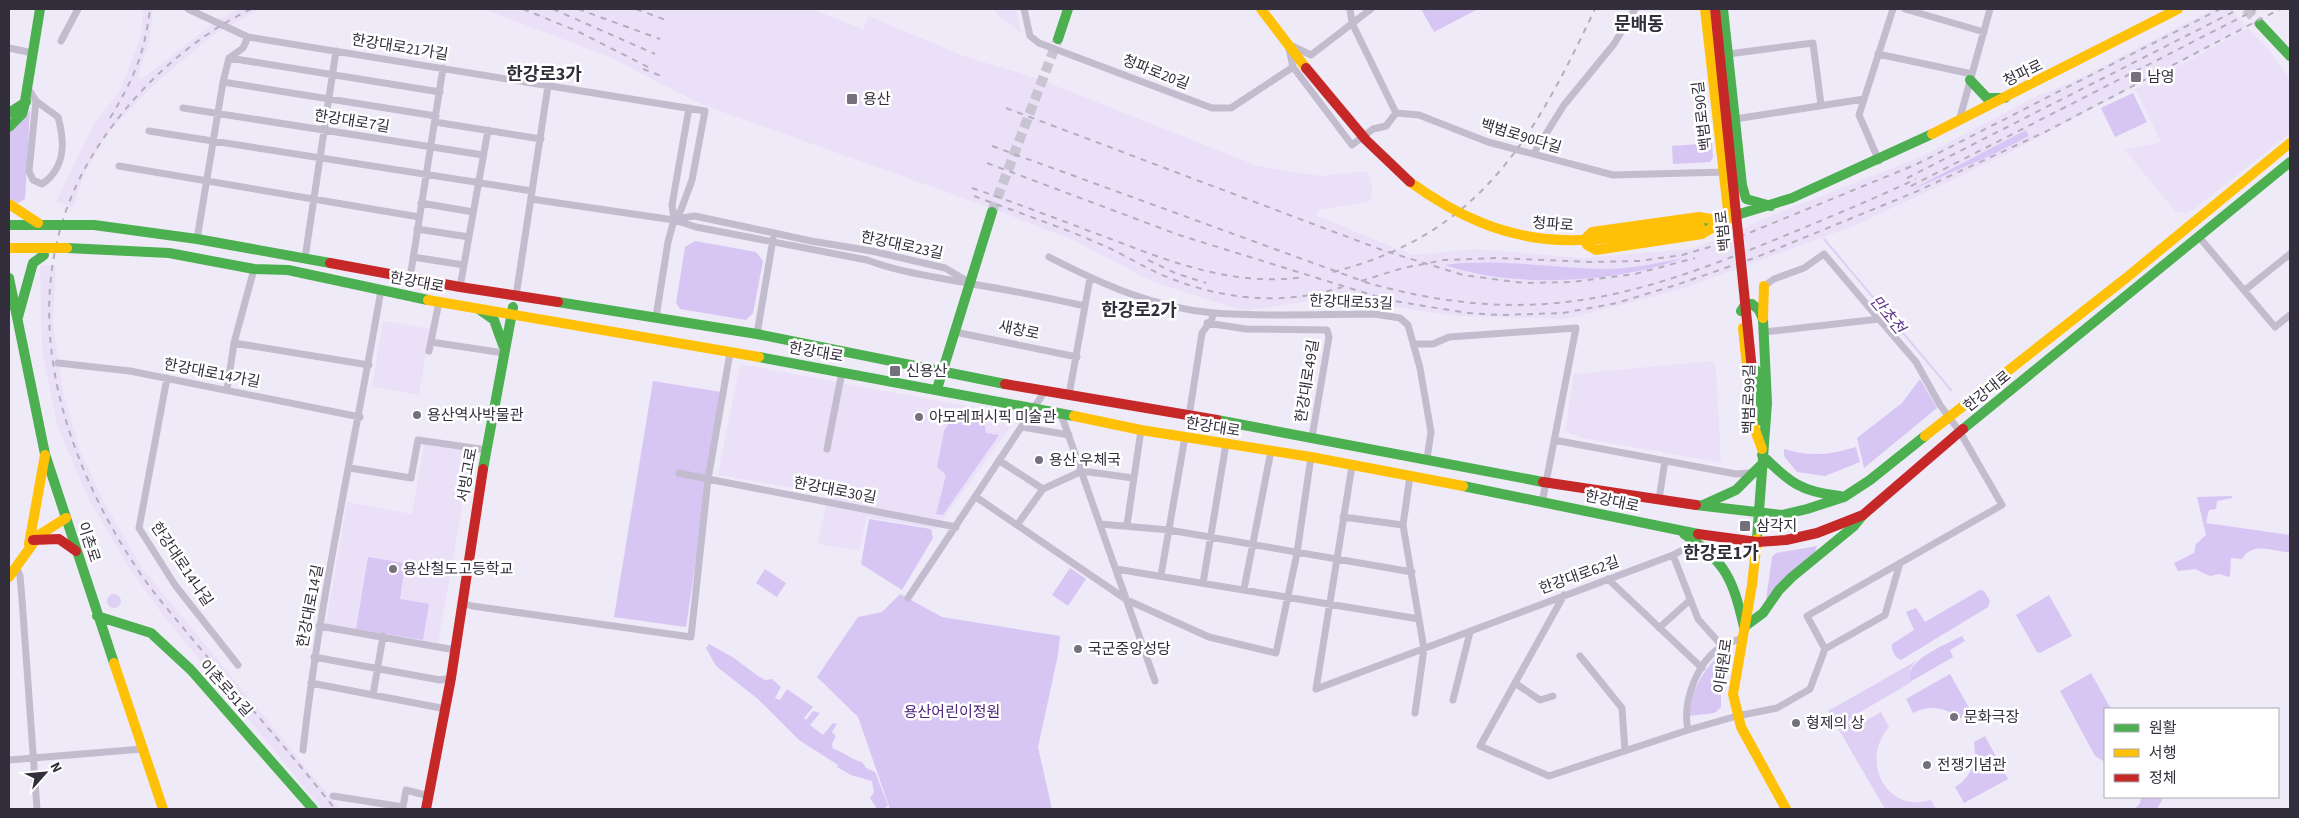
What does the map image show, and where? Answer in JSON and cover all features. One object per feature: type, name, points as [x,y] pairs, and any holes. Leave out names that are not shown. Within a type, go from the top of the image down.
[{"type":"main road","points":[[9,127],[22,114],[26,102],[40,9]]},
{"type":"main road","points":[[1058,38],[1068,9]]},
{"type":"main road","name":"청파로","points":[[1261,9],[1306,68],[1389,163],[1431,197],[1474,222],[1522,237],[1554,241],[1594,241],[1700,226],[1771,206],[1839,180],[1879,161],[2178,9]]},
{"type":"main road","name":"백범로90길","points":[[1705,9],[1724,172],[1726,220]]},
{"type":"main road","name":"백범로","points":[[1715,9],[1763,456],[1760,515]]},
{"type":"main road","name":"백범로","points":[[1719,9],[1754,370]]},
{"type":"main road","points":[[1723,9],[1740,170],[1746,199],[1771,206]]},
{"type":"main road","points":[[2260,24],[2290,56]]},
{"type":"main road","points":[[1971,77],[1987,98],[2006,98]]},
{"type":"main road","points":[[9,104],[26,102]]},
{"type":"main road","points":[[9,113],[26,102]]},
{"type":"main road","name":"한강대로","points":[[9,224],[94,225],[198,239],[305,258],[347,268],[516,296],[568,301],[757,334],[943,373],[1312,437],[1546,483],[1760,515],[1782,515],[1844,497],[1870,480],[2126,278],[2290,143]]},
{"type":"main road","name":"한강대로","points":[[45,252],[65,248],[169,253],[254,269],[288,270],[439,302],[512,313],[938,389],[1141,430],[1311,457],[1410,476],[1595,512],[1682,532],[1757,542],[1786,540],[1817,533],[1863,515],[1960,432],[2290,162]]},
{"type":"main road","points":[[9,204],[40,224]]},
{"type":"main road","points":[[938,389],[992,212]]},
{"type":"main road","points":[[1699,217],[1726,220],[1702,234],[1596,250],[1587,245],[1586,238],[1592,232],[1699,217]]},
{"type":"main road","points":[[9,248],[45,252]]},
{"type":"main road","points":[[14,309],[33,263],[45,252]]},
{"type":"main road","name":"이촌로","points":[[9,278],[45,454],[97,616],[163,809]]},
{"type":"main road","points":[[1763,319],[1761,312],[1752,304],[1764,286]]},
{"type":"main road","name":"백범로99길","points":[[1763,456],[1768,403],[1763,319],[1764,286]]},
{"type":"main road","name":"서빙고로","points":[[426,809],[446,709],[487,450],[504,351],[516,296]]},
{"type":"main road","name":"백범로99길","points":[[1752,304],[1747,304],[1741,310],[1753,424],[1763,456]]},
{"type":"main road","points":[[472,307],[487,313],[498,324],[504,351]]},
{"type":"main road","points":[[1744,340],[1748,336],[1757,335],[1765,337]]},
{"type":"main road","points":[[31,542],[45,454]]},
{"type":"main road","points":[[1701,506],[1730,493],[1744,483],[1749,473],[1763,456],[1790,483],[1802,490],[1844,497]]},
{"type":"main road","name":"이태원로","points":[[1760,515],[1733,688],[1737,716],[1744,733],[1786,809]]},
{"type":"main road","points":[[1682,532],[1712,554],[1722,566],[1731,582],[1744,627],[1763,613],[1779,590],[1792,577],[1853,527],[1863,515]]},
{"type":"main road","points":[[9,577],[31,542],[55,522],[66,518]]},
{"type":"main road","points":[[31,542],[59,539],[76,551]]},
{"type":"main road","name":"이촌로51길","points":[[97,616],[151,633],[191,670],[313,809]]},
{"type":"street","points":[[61,41],[78,9]]},
{"type":"street","name":"한강대로21가길","points":[[188,9],[248,37],[690,108]]},
{"type":"street","name":"청파로20길","points":[[1024,9],[1030,36],[1039,43],[1212,108],[1231,108],[1293,67]]},
{"type":"street","points":[[1288,44],[1293,67],[1352,146],[1373,129],[1386,126],[1396,113],[1352,23],[1350,9]]},
{"type":"street","name":"청파로","points":[[1288,44],[1311,55],[1371,9]]},
{"type":"street","points":[[1534,153],[1564,105],[1614,44],[1635,9]]},
{"type":"street","points":[[1879,161],[1858,114],[1893,9]]},
{"type":"street","points":[[1905,9],[1984,32]]},
{"type":"street","points":[[1959,121],[1990,9]]},
{"type":"street","points":[[198,239],[223,82],[229,58],[244,48],[248,37]]},
{"type":"street","points":[[1728,54],[1813,43],[1821,105]]},
{"type":"street","points":[[9,48],[33,53]]},
{"type":"street","points":[[305,258],[336,51]]},
{"type":"street","points":[[1878,54],[1971,77]]},
{"type":"street","points":[[229,58],[440,92]]},
{"type":"street","points":[[410,278],[443,68]]},
{"type":"street","name":"한강대로7길","points":[[223,82],[329,99],[541,139]]},
{"type":"street","points":[[516,296],[548,86]]},
{"type":"street","points":[[27,87],[36,101],[58,117],[64,151],[52,177],[42,184],[33,180],[29,171],[36,101]]},
{"type":"street","points":[[1735,119],[1864,98]]},
{"type":"street","name":"한강대로7길","points":[[183,108],[483,155]]},
{"type":"street","points":[[656,317],[674,220],[672,205],[690,108],[705,110],[692,180],[681,210],[674,220]]},
{"type":"street","name":"백범로90다길","points":[[1396,113],[1419,115],[1488,142],[1614,175],[1740,170]]},
{"type":"street","points":[[460,287],[488,130]]},
{"type":"street","points":[[149,131],[425,176]]},
{"type":"street","points":[[119,166],[419,217]]},
{"type":"street","name":"한강대로23길","points":[[425,176],[674,220],[696,228],[868,260],[891,269],[938,279],[970,283]]},
{"type":"street","points":[[421,203],[473,212]]},
{"type":"street","name":"한강대로23길","points":[[674,220],[695,216],[945,268],[970,283]]},
{"type":"street","points":[[418,229],[468,237]]},
{"type":"street","points":[[757,334],[774,233]]},
{"type":"street","points":[[2199,237],[2276,327],[2290,315]]},
{"type":"street","points":[[1764,286],[1774,279],[1804,268],[1824,254],[1916,362],[1940,404],[1960,432],[2002,505],[1806,616],[1825,649]]},
{"type":"street","points":[[2245,290],[2290,254]]},
{"type":"street","points":[[413,257],[464,265]]},
{"type":"street","name":"한강대로53길","points":[[1049,257],[1090,278],[1142,298],[1213,312],[1374,314],[1400,318],[1408,325],[1420,368],[1432,432],[1427,459]]},
{"type":"street","points":[[227,390],[234,343],[254,269]]},
{"type":"street","points":[[1069,395],[1078,357],[1090,278]]},
{"type":"street","points":[[970,283],[1085,306]]},
{"type":"street","name":"한강대로14길","points":[[303,750],[319,626],[360,417],[382,290]]},
{"type":"street","points":[[429,351],[439,302]]},
{"type":"street","points":[[1189,416],[1202,333],[1212,319],[1213,312]]},
{"type":"street","points":[[1765,337],[1879,319]]},
{"type":"street","name":"한강대로49길","points":[[1207,324],[1246,329],[1327,330],[1329,337],[1312,437]]},
{"type":"street","points":[[1413,344],[1433,344],[1449,336],[1576,328],[1542,503]]},
{"type":"street","name":"새창로","points":[[955,332],[1078,357]]},
{"type":"street","points":[[431,342],[504,351]]},
{"type":"street","points":[[234,343],[369,365]]},
{"type":"street","points":[[462,603],[691,637],[708,479],[730,353]]},
{"type":"street","name":"한강대로14가길","points":[[58,363],[130,371],[360,417]]},
{"type":"street","points":[[827,448],[842,372]]},
{"type":"street","name":"한강대로14나길","points":[[167,378],[138,528],[175,585],[238,665]]},
{"type":"street","points":[[908,598],[1046,391]]},
{"type":"street","points":[[1061,414],[1154,681]]},
{"type":"street","points":[[1022,427],[1069,435]]},
{"type":"street","points":[[1128,525],[1141,430]]},
{"type":"street","points":[[1161,575],[1185,437]]},
{"type":"street","points":[[350,468],[411,478],[418,440],[487,450]]},
{"type":"street","points":[[1554,440],[1736,474],[1749,473]]},
{"type":"street","points":[[1203,582],[1226,444]]},
{"type":"street","points":[[1244,589],[1271,451]]},
{"type":"street","points":[[976,497],[1127,600],[1209,637],[1276,653],[1297,553],[1311,457]]},
{"type":"street","points":[[1000,460],[1043,489]]},
{"type":"street","points":[[1658,499],[1665,461]]},
{"type":"street","points":[[1329,604],[1352,466]]},
{"type":"street","points":[[1017,525],[1043,489],[1082,471],[1133,478]]},
{"type":"street","name":"한강대로30길","points":[[679,473],[956,527]]},
{"type":"street","points":[[1410,476],[1402,525],[1412,572],[1424,649],[1415,713]]},
{"type":"street","points":[[1344,517],[1402,525]]},
{"type":"street","points":[[1100,524],[1169,530],[1412,572]]},
{"type":"street","name":"한강대로62길","points":[[1329,604],[1316,689],[1673,555],[1696,543]]},
{"type":"street","points":[[1673,555],[1698,619],[1722,646]]},
{"type":"street","points":[[1564,596],[1480,746],[1549,776],[1688,730],[1737,716],[1777,708],[1810,689],[1825,649],[1885,615],[1900,563]]},
{"type":"street","points":[[16,567],[20,576],[22,599],[37,809]]},
{"type":"street","points":[[1116,569],[1419,619]]},
{"type":"street","points":[[1608,579],[1702,668]]},
{"type":"street","points":[[1659,628],[1690,600]]},
{"type":"street","points":[[319,626],[456,650]]},
{"type":"street","points":[[1453,700],[1470,632]]},
{"type":"street","points":[[373,695],[383,636]]},
{"type":"street","points":[[1688,730],[1685,718],[1688,699],[1702,668],[1722,646],[1742,638]]},
{"type":"street","points":[[1580,656],[1622,708],[1625,751]]},
{"type":"street","points":[[314,657],[440,680],[451,678]]},
{"type":"street","points":[[311,683],[446,709]]},
{"type":"street","points":[[1515,683],[1540,700],[1553,696]]},
{"type":"street","points":[[9,760],[142,749]]},
{"type":"street","points":[[333,796],[403,807],[406,790],[429,796]]},
{"type":"shaded area","points":[[143,9],[153,9],[150,39],[138,75],[142,79],[215,22],[237,9],[260,9],[212,36],[152,86],[106,135],[86,170],[73,207],[56,202],[93,125],[121,89],[141,35]]},
{"type":"shaded area","points":[[483,9],[811,9],[863,29],[869,16],[963,56],[1033,77],[1258,166],[1320,176],[1368,171],[1372,188],[1371,201],[1318,210],[1317,216],[1413,255],[1476,249],[1581,258],[1690,249],[1728,235],[1770,216],[1925,155],[2037,96],[2070,83],[2213,9],[2231,9],[2246,27],[2007,154],[1856,225],[1679,290],[1566,319],[1456,316],[1382,305],[1336,295],[1330,298],[1244,311],[1153,282],[1073,240],[980,204],[703,105],[607,56]]},
{"type":"shaded area","points":[[994,9],[1016,9],[1021,33],[998,15]]},
{"type":"shaded area","points":[[2248,28],[2266,46],[2290,79],[2290,133],[2193,210],[2184,213],[2175,211],[2125,150],[2161,142],[2135,89]]},
{"type":"shaded area","points":[[40,265],[56,266],[53,321],[63,392],[79,448],[103,500],[142,568],[340,809],[322,809],[162,614],[127,565],[85,492],[57,424],[42,351]]},
{"type":"shaded area","points":[[383,321],[430,329],[419,395],[372,387]]},
{"type":"shaded area","points":[[1712,361],[1716,366],[1721,463],[1583,438],[1565,432],[1574,374]]},
{"type":"shaded area","points":[[740,364],[1009,414],[1012,425],[936,529],[867,517],[859,551],[818,544],[828,494],[718,475]]},
{"type":"shaded area","name":"용산철도고등학교","points":[[424,444],[472,452],[438,643],[326,624],[347,502],[412,514]]},
{"type":"shaded area","points":[[114,594],[119,596],[121,601],[119,606],[114,608],[109,606],[107,601],[109,596]]},
{"type":"shaded area","points":[[1916,661],[1910,669],[1910,683],[1857,714],[1862,723],[1881,712],[1889,727],[1880,740],[1877,755],[1878,769],[1882,782],[1890,792],[1902,799],[1915,802],[1931,800],[1936,809],[1885,809],[1828,711]]},
{"type":"green space","points":[[1421,9],[1478,9],[1434,32]]},
{"type":"green space","points":[[2133,93],[2147,122],[2115,137],[2101,108]]},
{"type":"green space","points":[[30,110],[25,199],[18,203],[9,199],[9,131]]},
{"type":"green space","points":[[2026,130],[2029,136],[1994,154],[1909,191]]},
{"type":"green space","points":[[1712,143],[1713,158],[1710,162],[1673,164],[1672,146]]},
{"type":"green space","points":[[695,241],[756,252],[763,261],[753,313],[746,320],[680,309],[676,303],[685,247]]},
{"type":"green space","points":[[1684,258],[1628,273],[1597,278],[1565,280],[1502,278],[1472,273],[1445,265],[1505,263],[1615,269]]},
{"type":"green space","points":[[1920,379],[1937,408],[1864,468],[1857,438],[1902,403]]},
{"type":"green space","points":[[653,381],[721,392],[686,627],[614,617]]},
{"type":"green space","points":[[955,413],[983,415],[986,433],[999,435],[943,515],[936,514],[946,475],[937,467],[944,431]]},
{"type":"green space","points":[[1856,447],[1860,462],[1825,476],[1797,472],[1784,456],[1784,449],[1820,454]]},
{"type":"green space","points":[[2232,496],[2232,498],[2217,501],[2216,509],[2209,510],[2206,523],[2290,535],[2290,552],[2258,549],[2247,553],[2242,559],[2231,558],[2230,577],[2219,574],[2210,576],[2195,569],[2178,571],[2174,563],[2194,553],[2196,544],[2206,535],[2197,497]]},
{"type":"green space","points":[[869,519],[931,529],[933,538],[902,590],[861,564]]},
{"type":"green space","points":[[1817,546],[1815,552],[1766,600],[1772,557],[1776,553]]},
{"type":"green space","points":[[368,557],[405,563],[400,599],[429,604],[423,640],[356,629]]},
{"type":"green space","points":[[1070,568],[1086,579],[1068,606],[1052,595]]},
{"type":"green space","points":[[765,569],[786,583],[777,597],[756,583]]},
{"type":"green space","points":[[1980,590],[1984,591],[1990,601],[1988,607],[1901,660],[1895,655],[1892,644],[1914,630],[1906,612],[1916,608],[1925,622]]},
{"type":"green space","name":"용산어린이정원","points":[[900,594],[942,617],[1060,636],[1058,655],[1038,747],[1052,809],[890,809],[858,717],[817,677],[858,617],[882,612]]},
{"type":"green space","points":[[2049,595],[2072,636],[2040,653],[2037,652],[2016,615]]},
{"type":"green space","points":[[1962,636],[1965,641],[1950,650],[1953,657],[1910,682],[1909,674],[1919,660]]},
{"type":"green space","points":[[709,644],[734,658],[765,680],[772,679],[781,687],[775,698],[780,700],[787,689],[813,707],[804,718],[806,720],[813,711],[820,713],[810,725],[823,735],[833,723],[837,724],[832,732],[836,736],[832,744],[833,749],[862,762],[866,768],[875,772],[888,805],[884,809],[877,809],[870,798],[874,792],[872,781],[851,775],[799,740],[758,699],[716,666],[706,648]]},
{"type":"green space","points":[[1718,656],[1728,659],[1721,683],[1721,707],[1715,713],[1689,716],[1692,699],[1698,683]]},
{"type":"green space","points":[[2091,673],[2110,708],[2104,708],[2104,761],[2095,756],[2060,691]]},
{"type":"green space","points":[[1950,674],[1972,713],[1962,719],[1938,708],[1919,710],[1913,713],[1906,699]]},
{"type":"green space","points":[[1985,736],[2008,779],[1964,803],[1955,787],[1966,778],[1972,768],[1975,755],[1974,742]]},
{"type":"green space","points":[[2141,798],[2161,798],[2162,800],[2157,809],[2135,809],[2140,803]]},
{"type":"waterway","name":"만초천","points":[[1824,239],[1951,390]]},
{"type":"tunnel","points":[[2246,9],[2260,24]]},
{"type":"tunnel","points":[[992,212],[1058,39]]},
{"type":"railway","points":[[110,118],[126,91],[137,66],[145,40],[150,9]]},
{"type":"railway","points":[[251,9],[204,36],[161,71],[123,112],[92,156],[67,208],[53,262],[49,317],[54,371],[67,425],[87,478],[112,528],[142,576],[154,593],[335,809]]},
{"type":"railway","points":[[523,9],[577,31],[650,68]]},
{"type":"railway","points":[[553,9],[655,54]]},
{"type":"railway","points":[[578,9],[660,39]]},
{"type":"railway","points":[[636,9],[666,20]]},
{"type":"railway","points":[[1333,272],[1385,255],[1428,233],[1465,206],[1497,174],[1525,138],[1549,99],[1595,9]]},
{"type":"railway","points":[[1361,281],[1403,268],[1444,260],[1499,258],[1590,262],[1639,261],[1682,255],[1727,242],[1917,164],[2220,9]]},
{"type":"railway","points":[[1907,178],[2239,9]]},
{"type":"railway","points":[[1911,186],[2257,9]]},
{"type":"railway","points":[[987,163],[1179,235],[1388,300],[1467,313],[1500,315],[1563,313],[1617,303],[1676,285],[1757,257],[1913,193],[2045,132],[2280,9]]},
{"type":"railway","points":[[643,69],[664,77]]},
{"type":"railway","points":[[1006,108],[1382,250],[1463,275],[1523,283],[1572,282],[1635,274],[1695,258]]},
{"type":"railway","points":[[992,146],[1368,283],[1441,299],[1516,305],[1596,298],[1686,274],[1859,205],[1916,179]]},
{"type":"railway","points":[[972,188],[1158,256],[1205,271],[1254,279],[1304,277]]},
{"type":"railway","points":[[974,196],[1076,234],[1109,248],[1160,274],[1204,289],[1227,294],[1273,298],[1296,297],[1342,287]]},
{"type":"railway","points":[[1148,260],[1175,273],[1206,283]]},
{"type":"traffic: fast","points":[[9,127],[22,114],[24,107],[40,9]]},
{"type":"traffic: fast","points":[[1058,39],[1068,9]]},
{"type":"traffic: fast","points":[[1723,9],[1742,185],[1746,199],[1771,206]]},
{"type":"traffic: fast","points":[[2260,24],[2290,56]]},
{"type":"traffic: fast","points":[[1970,80],[1987,98],[2005,98]]},
{"type":"traffic: fast","points":[[9,113],[26,102]]},
{"type":"traffic: fast","points":[[1700,226],[1792,198],[1932,134]]},
{"type":"traffic: fast","points":[[1963,429],[2290,162]]},
{"type":"traffic: fast","points":[[937,389],[992,212]]},
{"type":"traffic: fast","points":[[9,225],[53,225]]},
{"type":"traffic: fast","points":[[53,225],[71,225]]},
{"type":"traffic: fast","points":[[71,225],[94,225],[197,239],[330,263]]},
{"type":"traffic: fast","points":[[67,248],[169,253],[254,269],[288,270],[428,300]]},
{"type":"traffic: fast","points":[[18,317],[33,263],[44,255]]},
{"type":"traffic: fast","points":[[9,278],[45,454],[114,663]]},
{"type":"traffic: fast","points":[[9,302],[16,309]]},
{"type":"traffic: fast","points":[[558,302],[757,334],[1005,384]]},
{"type":"traffic: fast","points":[[1741,311],[1745,305],[1752,304],[1759,310],[1763,319],[1767,403],[1757,539]]},
{"type":"traffic: fast","points":[[483,469],[513,307]]},
{"type":"traffic: fast","points":[[480,310],[494,320],[503,345]]},
{"type":"traffic: fast","points":[[759,357],[1074,416]]},
{"type":"traffic: fast","points":[[1756,370],[1761,421]]},
{"type":"traffic: fast","points":[[1217,420],[1543,482]]},
{"type":"traffic: fast","points":[[1696,505],[1782,515],[1807,509],[1844,497],[1870,480],[1925,436]]},
{"type":"traffic: fast","points":[[1762,455],[1796,484],[1815,492],[1840,496]]},
{"type":"traffic: fast","points":[[1703,505],[1736,490],[1763,463]]},
{"type":"traffic: fast","points":[[1463,486],[1698,534]]},
{"type":"traffic: fast","points":[[1684,534],[1710,553],[1726,573],[1736,596],[1744,627],[1763,613],[1779,590],[1792,577],[1853,527],[1862,516]]},
{"type":"traffic: fast","points":[[97,616],[151,633],[191,670],[313,809]]},
{"type":"traffic: slow","points":[[1261,9],[1306,68]]},
{"type":"traffic: slow","points":[[1705,9],[1729,219]]},
{"type":"traffic: slow","points":[[1932,134],[2178,9]]},
{"type":"traffic: slow","points":[[1925,436],[2126,278],[2290,143]]},
{"type":"traffic: slow","points":[[1410,182],[1448,206],[1483,223],[1517,234],[1550,239],[1583,240],[1700,226]]},
{"type":"traffic: slow","points":[[9,204],[38,223]]},
{"type":"traffic: slow","points":[[1699,217],[1723,221],[1702,234],[1596,250],[1587,245],[1586,238],[1592,232],[1699,217]]},
{"type":"traffic: slow","points":[[9,248],[46,248]]},
{"type":"traffic: slow","points":[[46,248],[67,248]]},
{"type":"traffic: slow","points":[[1763,318],[1764,286]]},
{"type":"traffic: slow","points":[[428,300],[759,357]]},
{"type":"traffic: slow","points":[[1743,328],[1753,424],[1762,449]]},
{"type":"traffic: slow","points":[[1074,416],[1141,430],[1311,457],[1463,486]]},
{"type":"traffic: slow","points":[[29,544],[45,455]]},
{"type":"traffic: slow","points":[[9,577],[39,535],[66,518]]},
{"type":"traffic: slow","points":[[1757,539],[1752,585],[1733,694],[1741,727],[1786,809]]},
{"type":"traffic: slow","points":[[114,663],[163,809]]},
{"type":"traffic: jam","points":[[1715,9],[1752,370]]},
{"type":"traffic: jam","points":[[1306,68],[1366,140],[1410,182]]},
{"type":"traffic: jam","points":[[330,263],[460,287],[558,302]]},
{"type":"traffic: jam","points":[[1005,384],[1217,420]]},
{"type":"traffic: jam","points":[[1698,534],[1757,542],[1786,540],[1817,533],[1863,515],[1963,429]]},
{"type":"traffic: jam","points":[[426,809],[451,678],[483,469]]},
{"type":"traffic: jam","points":[[1543,482],[1696,505]]},
{"type":"traffic: jam","points":[[33,540],[59,539],[76,551]]},
{"type":"place","name":"남영","points":[[2136,77]]},
{"type":"place","name":"용산","points":[[852,99]]},
{"type":"place","name":"신용산","points":[[895,371]]},
{"type":"place","name":"용산역사박물관","points":[[417,415]]},
{"type":"place","name":"아모레퍼시픽 미술관","points":[[919,417]]},
{"type":"place","name":"용산 우체국","points":[[1039,460]]},
{"type":"place","name":"삼각지","points":[[1745,526]]},
{"type":"place","name":"용산철도고등학교","points":[[393,569]]},
{"type":"place","name":"국군중앙성당","points":[[1078,649]]},
{"type":"place","name":"문화극장","points":[[1954,717]]},
{"type":"place","name":"형제의 상","points":[[1796,723]]},
{"type":"place","name":"전쟁기념관","points":[[1927,765]]},
{"type":"district","name":"문배동","points":[[1639,24]]},
{"type":"district","name":"한강로3가","points":[[544,74]]},
{"type":"district","name":"한강로2가","points":[[1139,310]]},
{"type":"district","name":"한강로1가","points":[[1721,553]]}]
